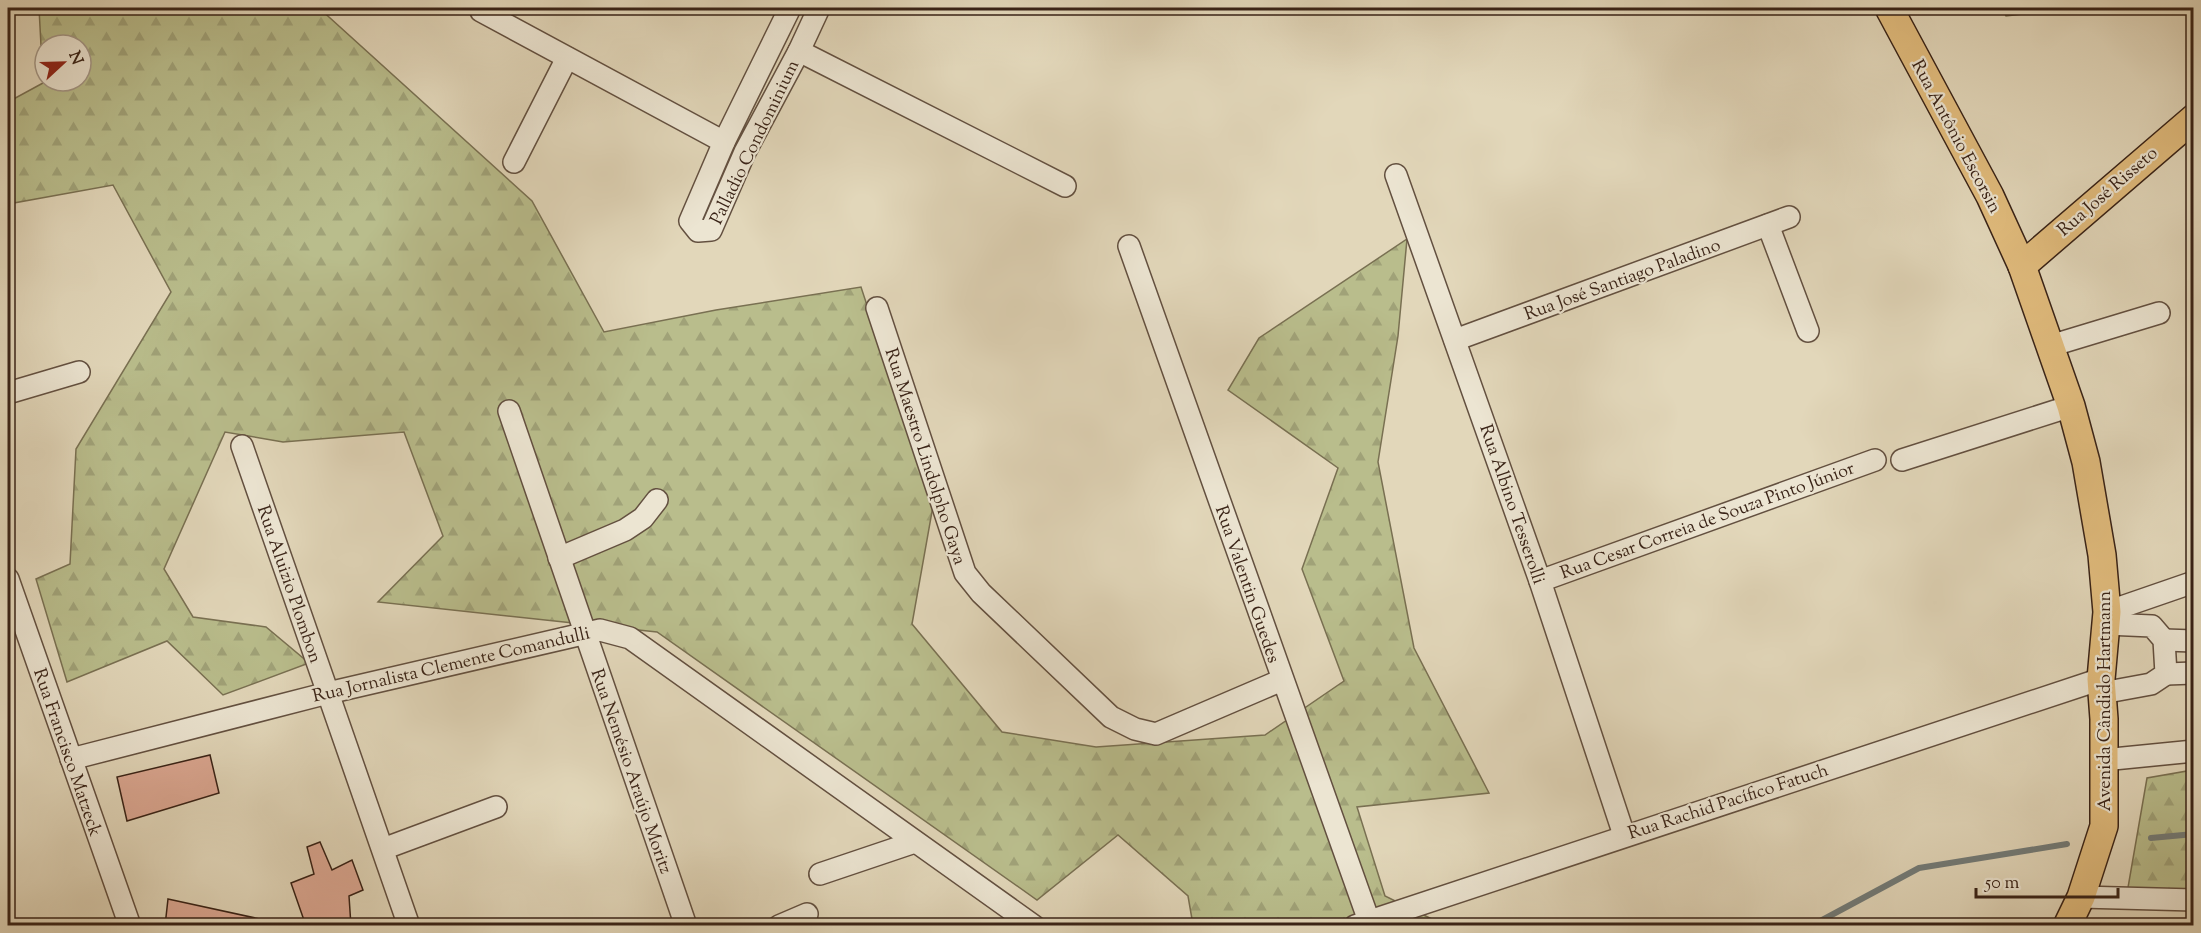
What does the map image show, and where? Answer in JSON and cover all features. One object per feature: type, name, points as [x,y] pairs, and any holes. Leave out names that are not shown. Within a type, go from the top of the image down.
[{"type":"main road","name":"Rua Antônio Escorsin","points":[[1888,8],[1990,196],[2022,266]]},
{"type":"main road","name":"Rua José Risseto","points":[[2022,266],[2193,118]]},
{"type":"main road","name":"Avenida Cândido Hartmann","points":[[2022,266],[2071,406],[2086,462],[2102,555],[2106,618],[2101,686],[2104,826],[2081,897],[2067,926]]},
{"type":"street","name":"Palladio Condominium","points":[[790,8],[724,142],[690,221],[698,231],[711,230],[745,152],[799,51],[819,8]]},
{"type":"street","name":"Palladio Condominium","points":[[481,11],[724,142]]},
{"type":"street","name":"Palladio Condominium","points":[[799,51],[1065,186]]},
{"type":"street","points":[[514,162],[567,58]]},
{"type":"street","name":"Rua Albino Tesserolli","points":[[1396,175],[1540,581],[1624,835]]},
{"type":"street","name":"Rua José Santiago Paladino","points":[[1455,340],[1789,217]]},
{"type":"street","points":[[1768,225],[1808,331]]},
{"type":"street","name":"Rua Valentin Guedes","points":[[1130,246],[1282,680],[1362,923]]},
{"type":"street","name":"Rua Maestro Lindolpho Gaya","points":[[877,308],[965,573],[981,593],[1110,717],[1135,729],[1156,734],[1282,680]]},
{"type":"street","points":[[2050,346],[2159,313]]},
{"type":"street","points":[[8,393],[79,372]]},
{"type":"street","points":[[1902,460],[2071,406]]},
{"type":"street","name":"Rua Nemésio Araújo Moritz","points":[[509,411],[686,926]]},
{"type":"street","name":"Rua Aluizio Plombon","points":[[243,446],[409,926]]},
{"type":"street","name":"Rua Cesar Correia de Souza Pinto Júnior","points":[[1540,581],[1875,460]]},
{"type":"street","points":[[559,558],[625,530],[643,518],[657,500]]},
{"type":"street","name":"Rua Francisco Matzeck","points":[[8,579],[130,926]]},
{"type":"street","points":[[2106,618],[2193,582]]},
{"type":"street","points":[[2106,618],[2152,626],[2164,640],[2166,674],[2193,673]]},
{"type":"street","name":"Rua Jornalista Clemente Comandulli","points":[[71,759],[328,693],[600,630],[630,638],[1034,926]]},
{"type":"street","points":[[2164,640],[2193,641]]},
{"type":"street","name":"Rua Rachid Pacífico Fatuch","points":[[1362,923],[1624,835],[2101,686],[2151,684],[2166,674]]},
{"type":"street","points":[[2103,760],[2193,751]]},
{"type":"street","points":[[383,849],[496,807]]},
{"type":"street","points":[[820,874],[915,842]]},
{"type":"street","points":[[2081,897],[2193,900]]},
{"type":"street","points":[[779,926],[807,914]]},
{"type":"green space","points":[[39,8],[319,8],[532,201],[604,332],[716,310],[861,287],[933,506],[912,624],[1002,732],[1096,747],[1265,735],[1344,681],[1302,569],[1338,468],[1228,390],[1259,338],[1407,239],[1398,336],[1378,462],[1414,648],[1489,793],[1357,807],[1385,896],[1444,925],[1193,925],[1188,896],[1118,835],[1037,900],[657,632],[378,602],[443,536],[404,432],[283,442],[225,432],[164,569],[193,617],[266,627],[309,663],[223,695],[167,641],[67,682],[36,579],[70,564],[76,449],[171,292],[113,185],[8,204],[8,102],[33,88],[33,93],[93,93],[93,33],[40,33]]},
{"type":"green space","points":[[2002,8],[2074,8],[2006,16]]},
{"type":"green space","points":[[2193,770],[2193,898],[2126,899],[2147,778]]},
{"type":"building","points":[[210,755],[219,793],[127,821],[117,777]]},
{"type":"building","points":[[320,842],[332,870],[352,860],[363,890],[349,896],[351,926],[306,926],[291,883],[314,874],[307,847]]},
{"type":"building","points":[[168,899],[260,919],[260,926],[165,926]]},
{"type":"waterway","points":[[2151,838],[2194,834]]},
{"type":"waterway","points":[[1811,926],[1919,868],[2067,844]]}]
